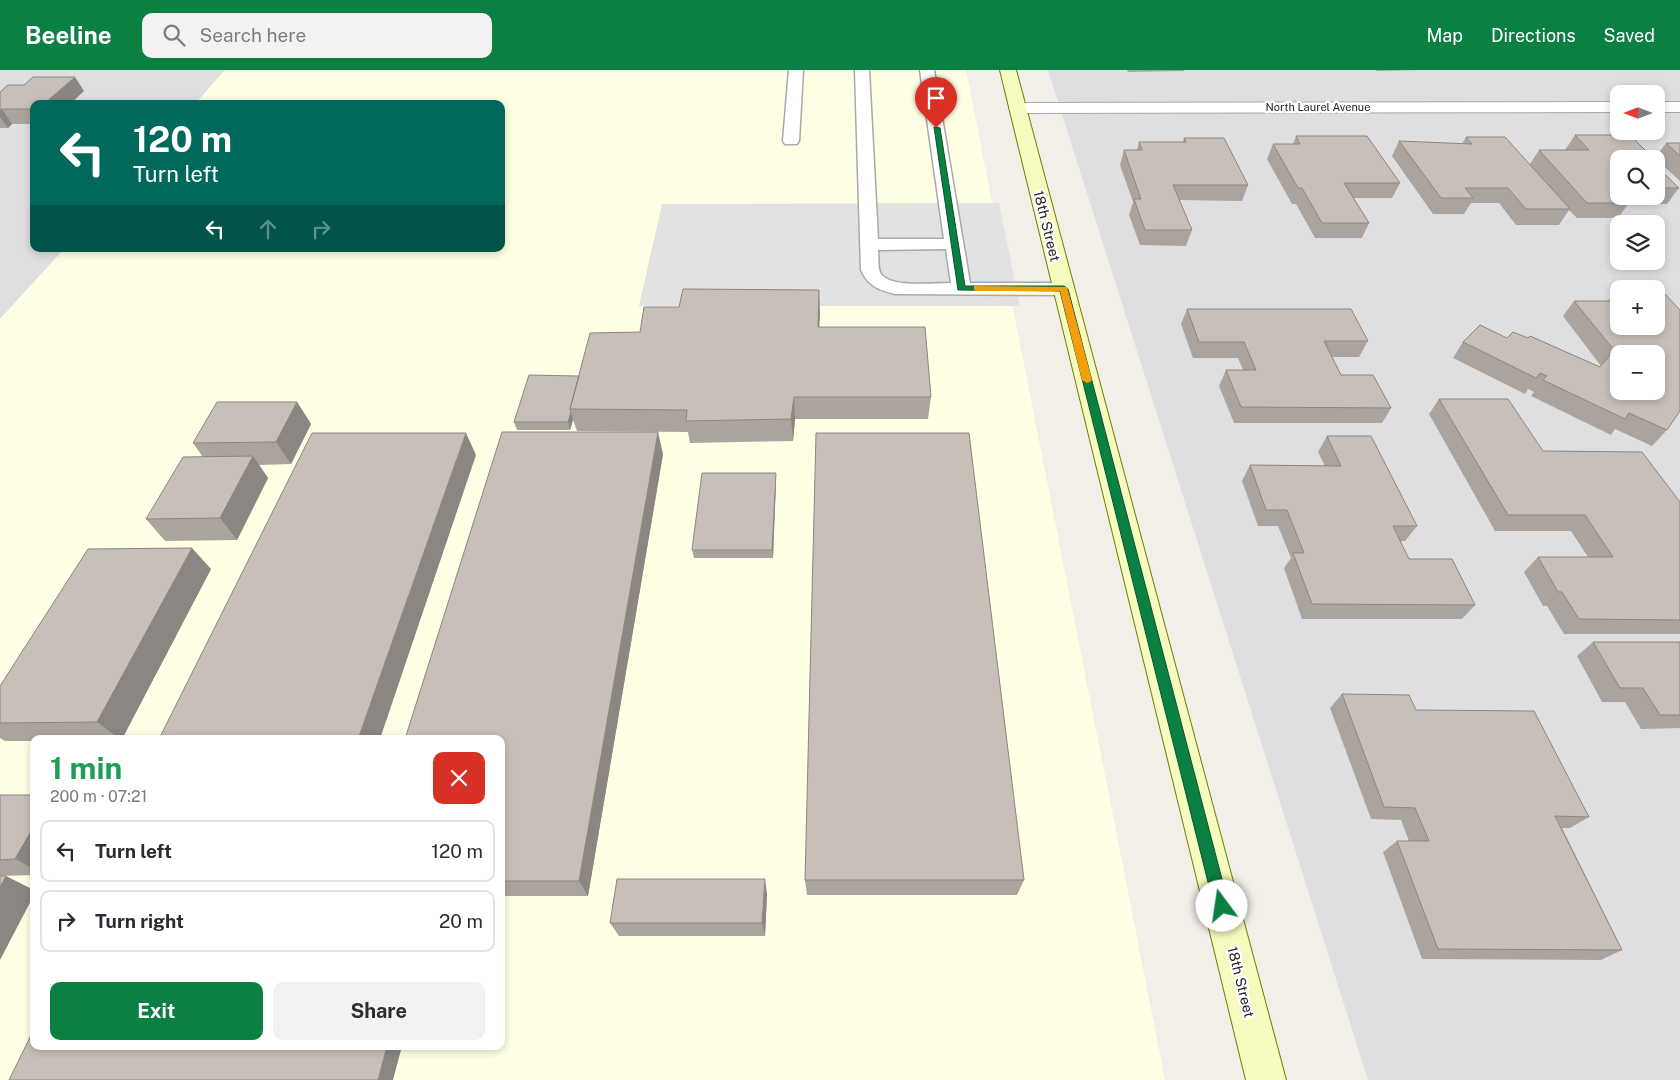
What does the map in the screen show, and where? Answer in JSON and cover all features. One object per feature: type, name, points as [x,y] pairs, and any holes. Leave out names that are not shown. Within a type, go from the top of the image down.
[{"type":"main road","name":"18th Street","points":[[1008,70],[1266,1080]]},
{"type":"street","name":"North Laurel Avenue","points":[[1018,108],[1610,107]]},
{"type":"street","points":[[1665,107],[1680,107]]},
{"type":"lane","points":[[791,141],[796,70]]},
{"type":"lane","points":[[862,70],[870,270],[874,280],[884,286],[895,288],[1064,289]]},
{"type":"lane","points":[[927,70],[961,288]]},
{"type":"lane","points":[[869,246],[954,244]]},
{"type":"shaded area","points":[[0,70],[225,70],[199,100],[30,100],[30,252],[61,252],[0,319]]},
{"type":"shaded area","points":[[225,70],[966,70],[1165,1080],[0,1080],[0,319],[61,252],[505,252],[505,100],[199,100]]},
{"type":"shaded area","points":[[1048,70],[1680,70],[1680,1080],[1368,1080]]},
{"type":"shaded area","points":[[999,203],[1020,306],[639,306],[662,204]]},
{"type":"building","points":[[33,77],[75,77],[49,100],[30,100],[30,109],[0,110],[0,92],[8,85],[24,85]]},
{"type":"building","points":[[1575,135],[1610,135],[1610,140],[1635,140],[1645,150],[1610,150],[1610,203],[1587,203],[1539,150],[1589,150]]},
{"type":"building","points":[[1296,136],[1367,136],[1400,183],[1344,183],[1369,223],[1322,223],[1302,188],[1298,188],[1273,144],[1300,144]]},
{"type":"building","points":[[1466,137],[1505,137],[1570,209],[1526,209],[1508,188],[1465,188],[1473,198],[1441,198],[1399,141],[1472,144]]},
{"type":"building","points":[[1184,138],[1224,138],[1248,185],[1173,185],[1192,230],[1145,230],[1134,199],[1141,199],[1124,150],[1142,150],[1139,142],[1186,142]]},
{"type":"building","points":[[1666,143],[1680,143],[1680,156]]},
{"type":"building","points":[[1665,175],[1679,188],[1665,188]]},
{"type":"building","points":[[683,289],[819,290],[818,327],[925,327],[931,397],[794,397],[791,419],[686,421],[687,410],[570,409],[590,333],[640,332],[644,307],[679,307]]},
{"type":"building","points":[[1665,294],[1680,310],[1680,411],[1667,430],[1629,413],[1625,419],[1543,380],[1547,376],[1540,373],[1536,378],[1463,342],[1480,325],[1507,338],[1513,332],[1528,338],[1530,336],[1600,367],[1610,355],[1610,400],[1665,400],[1665,345],[1610,345],[1574,301],[1610,301],[1610,335],[1665,335]]},
{"type":"building","points":[[1187,309],[1351,309],[1368,341],[1324,341],[1341,375],[1373,375],[1391,408],[1241,407],[1226,370],[1256,370],[1244,342],[1199,342]]},
{"type":"building","points":[[529,375],[579,376],[568,422],[514,422]]},
{"type":"building","points":[[1439,399],[1508,399],[1543,451],[1642,452],[1680,502],[1680,620],[1579,619],[1562,592],[1558,592],[1538,557],[1613,557],[1585,515],[1508,515]]},
{"type":"building","points":[[217,402],[297,402],[276,442],[193,443]]},
{"type":"building","points":[[502,432],[658,432],[579,881],[505,881],[505,735],[406,735]]},
{"type":"building","points":[[312,433],[466,433],[359,735],[161,735]]},
{"type":"building","points":[[816,433],[969,433],[1024,880],[805,880]]},
{"type":"building","points":[[1327,436],[1371,436],[1417,526],[1393,526],[1409,559],[1452,559],[1475,605],[1312,604],[1293,553],[1304,553],[1287,510],[1266,510],[1250,465],[1341,466]]},
{"type":"building","points":[[253,456],[220,518],[146,519],[183,457]]},
{"type":"building","points":[[702,473],[776,473],[772,550],[692,550]]},
{"type":"building","points":[[192,548],[97,722],[0,723],[0,686],[88,549]]},
{"type":"building","points":[[1593,642],[1680,642],[1680,715],[1660,715],[1643,688],[1620,688]]},
{"type":"building","points":[[1342,694],[1409,695],[1416,710],[1534,711],[1589,817],[1555,816],[1622,950],[1438,949],[1397,841],[1429,841],[1415,808],[1384,807]]},
{"type":"building","points":[[0,795],[30,795],[30,833],[15,859],[0,860]]},
{"type":"building","points":[[0,876],[6,876],[0,887]]},
{"type":"building","points":[[617,879],[765,879],[762,923],[610,923]]},
{"type":"building","points":[[30,1037],[30,1050],[386,1050],[378,1080],[9,1080]]},
{"type":"slow traffic","points":[[977,288],[1064,289],[1087,380]]},
{"type":"route","points":[[936,128],[961,288],[1064,289],[1222,906]]}]
